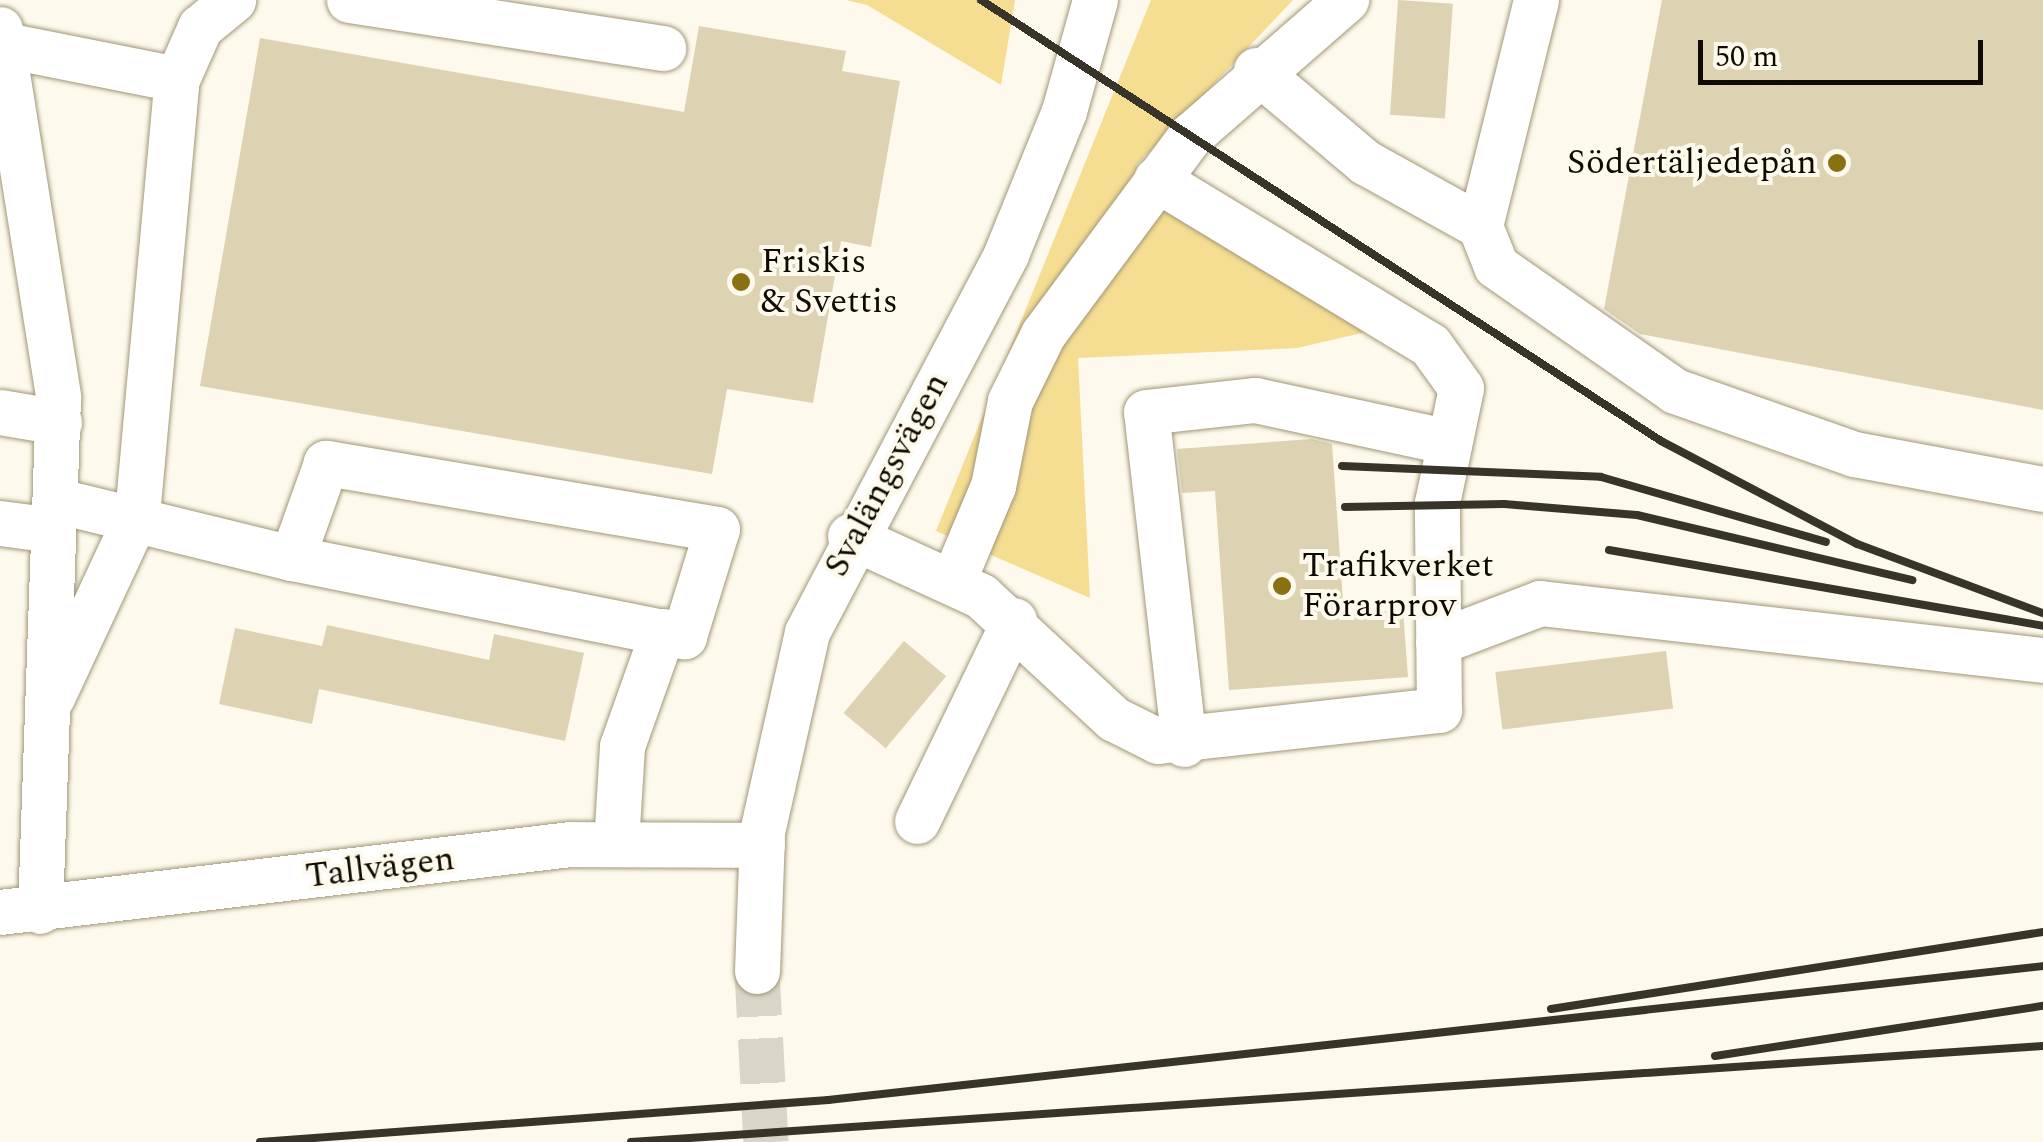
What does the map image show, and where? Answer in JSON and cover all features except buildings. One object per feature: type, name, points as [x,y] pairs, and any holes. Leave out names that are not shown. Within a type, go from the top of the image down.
[{"type":"street","points":[[27,737],[136,515],[177,79],[200,27],[232,0]]},
{"type":"street","points":[[349,0],[663,48]]},
{"type":"street","name":"Svalängsvägen","points":[[756,972],[762,845],[807,632],[850,536],[1006,254],[1058,128],[1095,0]]},
{"type":"street","points":[[953,582],[993,486],[1023,371],[1156,179],[1256,70],[1346,0]]},
{"type":"street","points":[[1536,0],[1480,226],[1496,266],[1675,391],[1854,454],[2043,488]]},
{"type":"street","points":[[20,911],[27,737],[54,515],[59,422],[2,40],[177,79]]},
{"type":"street","points":[[1256,70],[1365,162],[1480,226]]},
{"type":"street","points":[[850,536],[953,582],[1014,620],[1114,718],[1184,744],[1283,722],[1439,710],[1437,503],[1461,388],[1430,345],[1156,179]]},
{"type":"street","points":[[1184,744],[1146,412],[1255,400],[1448,442]]},
{"type":"street","points":[[0,412],[59,422]]},
{"type":"street","points":[[0,523],[54,515],[136,515],[292,558],[684,636],[717,529],[326,463],[292,558]]},
{"type":"street","points":[[1438,642],[1540,603],[2043,660]]},
{"type":"street","points":[[917,821],[1014,620]]},
{"type":"street","points":[[616,844],[622,746],[663,632]]},
{"type":"street","name":"Tallvägen","points":[[20,911],[616,844],[762,845]]},
{"type":"shaded area","points":[[846,0],[1015,0],[1001,85],[867,5]]},
{"type":"shaded area","points":[[1151,0],[1293,0],[1136,166],[1366,332],[1297,348],[1078,358],[1090,598],[936,531]]},
{"type":"tunnel","points":[[757,971],[766,1142]]},
{"type":"railway","points":[[981,0],[1661,441],[1857,544],[2043,613]]},
{"type":"railway","points":[[1342,466],[1601,477],[1826,542]]},
{"type":"railway","points":[[1345,507],[1504,504],[1637,515],[1912,580]]},
{"type":"railway","points":[[1609,550],[2043,626]]},
{"type":"railway","points":[[1551,1009],[2043,932]]},
{"type":"railway","points":[[260,1142],[828,1100],[2043,966]]},
{"type":"railway","points":[[1715,1056],[2043,1006]]},
{"type":"railway","points":[[631,1142],[2043,1046]]},
{"type":"place","name":"Södertäljedepån","points":[[1837,163]]},
{"type":"place","name":"Friskis & Svettis","points":[[741,282]]},
{"type":"place","name":"Trafikverket Förarprov","points":[[1282,586]]}]
